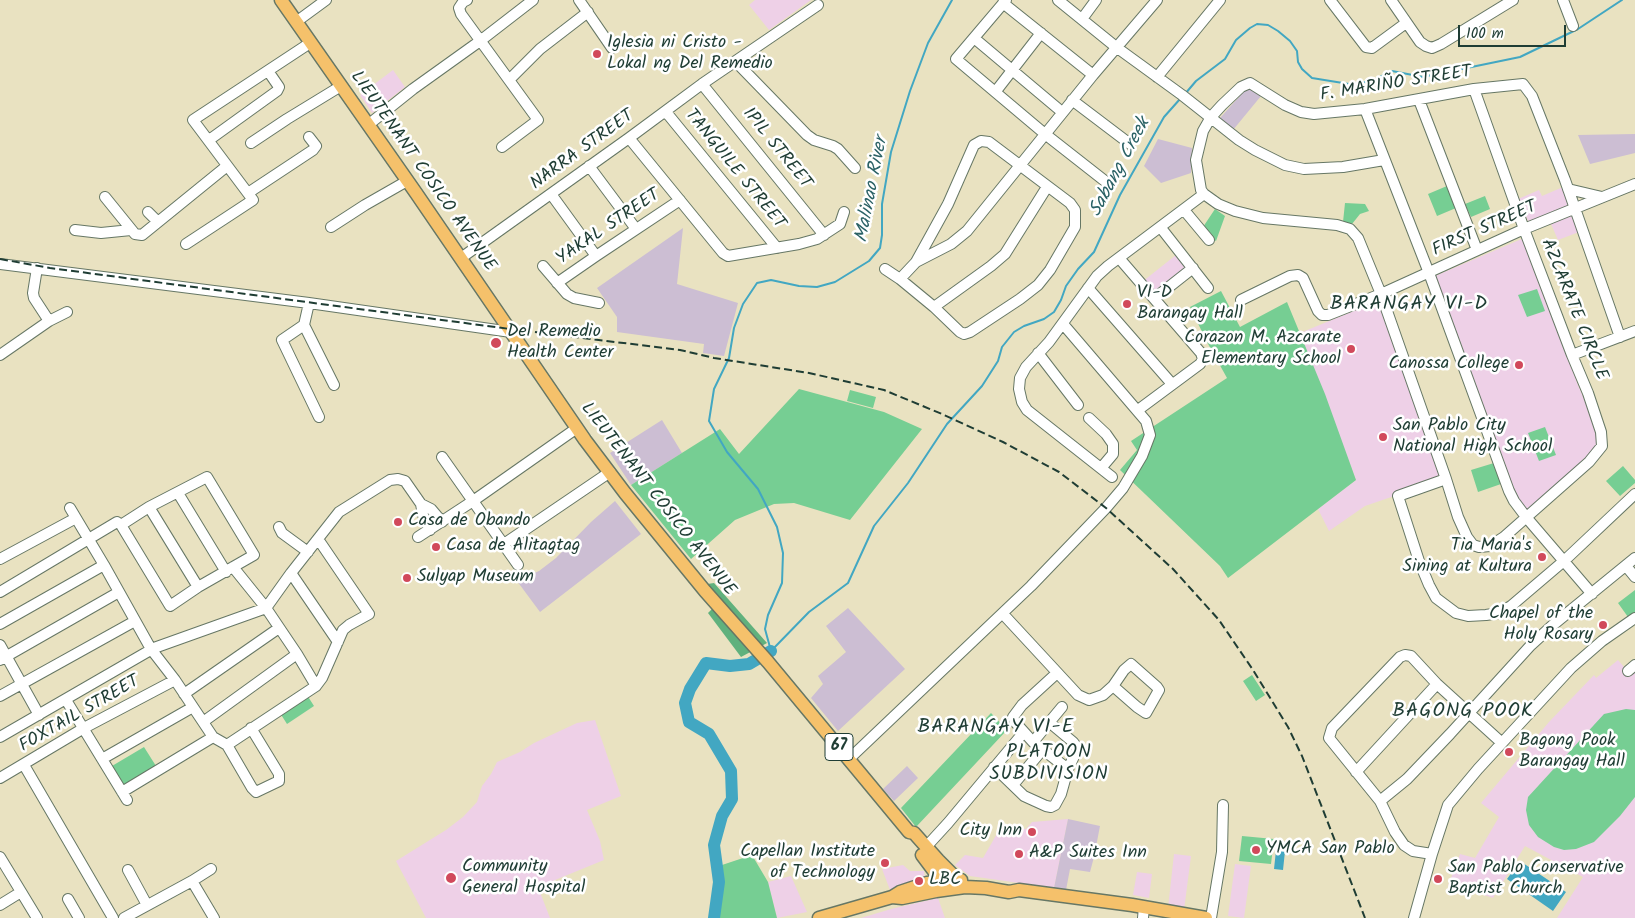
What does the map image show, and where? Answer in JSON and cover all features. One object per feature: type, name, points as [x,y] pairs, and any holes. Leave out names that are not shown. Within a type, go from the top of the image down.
[{"type":"main road","name":"LIEUTENANT COSICO AVENUE","points":[[280,0],[461,258],[576,428],[683,565],[768,662],[909,832],[909,837],[945,885]]},
{"type":"main road","name":"LIEUTENANT COSICO AVENUE","points":[[909,832],[914,833],[961,884]]},
{"type":"main road","points":[[819,918],[892,897],[902,898],[945,885],[961,884],[976,880],[996,882],[1019,890],[1144,913],[1206,918]]},
{"type":"street","points":[[296,22],[326,0]]},
{"type":"street","points":[[467,0],[459,8],[461,14],[538,120],[502,147]]},
{"type":"street","points":[[368,125],[413,89],[533,0]]},
{"type":"street","points":[[579,0],[612,48]]},
{"type":"street","points":[[1058,0],[1116,47],[1182,95],[1239,140],[1285,165],[1304,169],[1324,169],[1384,160]]},
{"type":"street","points":[[1082,18],[1096,0]]},
{"type":"street","points":[[916,262],[951,244],[967,231],[1062,112],[1157,0]]},
{"type":"street","points":[[1156,77],[1220,0]]},
{"type":"street","points":[[1330,0],[1366,48],[1372,48],[1406,23]]},
{"type":"street","points":[[1391,0],[1420,42],[1432,48],[1513,0]]},
{"type":"street","points":[[1563,0],[1573,26]]},
{"type":"street","points":[[1093,75],[1041,34],[1005,2],[956,59],[1045,134],[1110,185]]},
{"type":"street","name":"NARRA STREET","points":[[461,258],[666,112],[702,84],[818,5]]},
{"type":"street","points":[[509,80],[540,49],[588,12]]},
{"type":"street","points":[[996,92],[1041,34]]},
{"type":"street","points":[[974,38],[1062,112]]},
{"type":"street","points":[[186,244],[253,200],[193,120],[310,43]]},
{"type":"street","points":[[736,62],[806,135],[814,140],[833,146],[855,168]]},
{"type":"street","points":[[209,140],[277,91],[279,87],[268,71]]},
{"type":"street","name":"F. MARIÑO STREET","points":[[1204,194],[1197,173],[1196,160],[1203,131],[1211,117],[1222,105],[1241,87],[1250,83],[1285,105],[1301,112],[1314,114],[1365,109],[1474,89],[1524,84],[1532,96],[1576,208],[1620,337]]},
{"type":"street","name":"IPIL STREET","points":[[702,84],[824,235]]},
{"type":"street","points":[[251,143],[341,86]]},
{"type":"street","name":"AZCARATE CIRCLE","points":[[1474,89],[1524,230],[1597,417],[1601,432],[1602,446],[1589,462],[1526,517]]},
{"type":"street","points":[[1072,100],[1130,144]]},
{"type":"street","points":[[1419,100],[1477,250]]},
{"type":"street","points":[[1365,109],[1429,273],[1509,492],[1526,517],[1565,560],[1592,594]]},
{"type":"street","name":"TANGUILE STREET","points":[[666,112],[776,248]]},
{"type":"street","points":[[248,193],[313,150],[316,146],[309,137]]},
{"type":"street","points":[[629,138],[723,253],[728,256],[799,244],[824,235],[840,224],[844,212]]},
{"type":"street","points":[[885,269],[900,279],[964,334],[970,332],[1038,285],[1050,270],[1075,227],[1075,210],[1070,203],[989,142],[981,141],[974,145],[948,204],[916,262],[900,279]]},
{"type":"street","points":[[106,197],[131,230],[135,234],[142,235],[227,166]]},
{"type":"street","points":[[589,166],[636,229]]},
{"type":"street","points":[[331,227],[407,181]]},
{"type":"street","name":"FIRST STREET","points":[[1241,300],[1290,276],[1298,275],[1303,278],[1318,311],[1322,315],[1328,315],[1635,184]]},
{"type":"street","points":[[934,307],[1005,254],[1047,187]]},
{"type":"street","points":[[1568,189],[1602,197]]},
{"type":"street","points":[[551,194],[596,256]]},
{"type":"street","points":[[1112,476],[1027,410],[1022,402],[1019,389],[1020,378],[1026,367],[1049,342],[1097,276],[1204,194],[1218,204],[1235,211],[1263,218],[1337,225],[1350,229],[1358,238],[1381,294],[1466,537],[1473,545],[1490,546],[1504,537],[1526,517]]},
{"type":"street","name":"YAKAL STREET","points":[[557,284],[680,200]]},
{"type":"street","points":[[1184,210],[1210,240]]},
{"type":"street","points":[[148,212],[158,222]]},
{"type":"street","points":[[1161,228],[1208,288]]},
{"type":"street","points":[[75,230],[100,233],[131,230]]},
{"type":"street","points":[[1119,258],[1201,353],[1203,359],[1200,364],[1138,410]]},
{"type":"street","points":[[0,264],[309,303],[511,332]]},
{"type":"street","points":[[543,266],[567,294],[574,298],[599,303]]},
{"type":"street","points":[[37,268],[34,298],[49,321]]},
{"type":"street","points":[[1154,298],[1193,268]]},
{"type":"street","points":[[1088,288],[1172,384]]},
{"type":"street","points":[[309,303],[304,325],[334,385]]},
{"type":"street","points":[[0,355],[49,321],[68,312]]},
{"type":"street","points":[[849,759],[1003,614],[1094,521],[1123,488],[1142,456],[1150,435],[1146,421],[1063,324]]},
{"type":"street","points":[[304,325],[282,340],[320,417]]},
{"type":"street","points":[[1572,356],[1635,331]]},
{"type":"street","points":[[1038,353],[1078,405]]},
{"type":"street","points":[[1089,418],[1106,434],[1113,444],[1113,454],[1102,467]]},
{"type":"street","points":[[418,537],[473,501],[576,428]]},
{"type":"street","points":[[442,457],[518,565]]},
{"type":"street","points":[[504,544],[610,472]]},
{"type":"street","points":[[0,592],[117,522],[121,525],[170,606],[198,587],[254,555],[208,477],[178,494],[149,507],[121,525]]},
{"type":"street","points":[[0,737],[151,649],[266,608],[339,512],[390,480],[398,479],[405,481],[422,504],[431,509],[442,522]]},
{"type":"street","points":[[1446,479],[1398,496],[1429,585],[1436,598],[1456,613],[1477,616],[1499,613],[1511,606],[1565,560],[1635,494]]},
{"type":"street","points":[[178,494],[230,569],[266,608],[316,686]]},
{"type":"street","points":[[422,504],[423,515],[430,530]]},
{"type":"street","points":[[149,507],[198,587]]},
{"type":"street","points":[[70,508],[151,649],[176,680],[213,737],[227,745],[256,792],[279,781],[279,774],[251,728]]},
{"type":"street","points":[[0,559],[76,518]]},
{"type":"street","points":[[279,527],[282,533],[308,552]]},
{"type":"street","points":[[227,745],[316,686],[322,678],[343,630],[370,614],[318,539]]},
{"type":"street","points":[[1380,801],[1407,778],[1450,734],[1531,645],[1635,558]]},
{"type":"street","points":[[0,624],[104,565]]},
{"type":"street","points":[[1626,566],[1635,577]]},
{"type":"street","points":[[291,573],[338,642]]},
{"type":"street","points":[[3,658],[119,592]]},
{"type":"street","points":[[1003,614],[1078,695],[1089,700],[1103,695],[1114,686],[1131,664],[1159,690],[1146,713],[1114,686]]},
{"type":"street","points":[[1414,918],[1448,805],[1478,769],[1570,668],[1602,641],[1635,618]]},
{"type":"street","points":[[0,696],[135,622]]},
{"type":"street","points":[[184,694],[279,628]]},
{"type":"street","points":[[0,645],[3,658],[22,684],[39,715]]},
{"type":"street","points":[[204,722],[297,654]]},
{"type":"street","points":[[1432,854],[1413,851],[1404,845],[1395,832],[1380,801],[1329,738],[1332,728],[1400,657],[1405,655],[1411,656],[1437,684],[1502,743]]},
{"type":"street","points":[[1056,673],[1013,717],[1015,722],[1033,742],[1068,769]]},
{"type":"street","name":"FOXTAIL STREET","points":[[0,778],[84,728],[176,680]]},
{"type":"street","points":[[1356,772],[1437,684]]},
{"type":"street","points":[[66,700],[125,796],[213,737]]},
{"type":"street","points":[[102,759],[193,707]]},
{"type":"street","points":[[1033,742],[1062,707]]},
{"type":"street","points":[[994,767],[1024,796],[1051,807],[1058,802],[1068,769],[1077,750],[1076,746],[1049,722]]},
{"type":"street","points":[[926,847],[958,813],[1024,732]]},
{"type":"street","points":[[1013,785],[1043,749]]},
{"type":"street","points":[[24,765],[113,918]]},
{"type":"street","points":[[1211,918],[1222,852],[1223,805]]},
{"type":"street","points":[[1,861],[37,918]]},
{"type":"street","points":[[124,918],[192,881],[210,869]]},
{"type":"street","points":[[128,870],[147,905]]},
{"type":"street","points":[[192,881],[214,918]]},
{"type":"street","points":[[0,905],[22,892]]},
{"type":"street","points":[[68,899],[79,918]]},
{"type":"shaded area","points":[[755,0],[811,0],[769,30],[749,5]]},
{"type":"shaded area","points":[[393,70],[405,87],[372,113],[360,95]]},
{"type":"shaded area","points":[[1247,88],[1261,96],[1233,130],[1220,118]]},
{"type":"shaded area","points":[[1635,134],[1635,153],[1590,164],[1578,135]]},
{"type":"shaded area","points":[[1158,139],[1192,148],[1191,173],[1161,183],[1144,166]]},
{"type":"shaded area","points":[[1563,187],[1571,205],[1529,223],[1518,199],[1539,190],[1542,196]]},
{"type":"shaded area","points":[[1573,215],[1579,232],[1558,240],[1551,224]]},
{"type":"shaded area","points":[[683,228],[677,284],[738,303],[724,356],[703,353],[704,344],[617,332],[617,317],[597,288]]},
{"type":"shaded area","name":"Canossa College","points":[[1524,238],[1578,385],[1597,428],[1600,443],[1591,454],[1526,515],[1513,502],[1435,276]]},
{"type":"shaded area","points":[[1176,255],[1187,270],[1153,296],[1142,282]]},
{"type":"shaded area","name":"San Pablo City National High School","points":[[1378,301],[1441,480],[1365,506],[1329,531],[1318,509],[1356,480],[1300,333]]},
{"type":"shaded area","points":[[662,420],[682,453],[631,485],[610,453]]},
{"type":"shaded area","points":[[615,501],[641,534],[540,612],[517,581],[539,571],[556,558],[591,522]]},
{"type":"shaded area","points":[[848,608],[905,669],[838,731],[811,698],[823,684],[818,676],[846,652],[826,626]]},
{"type":"shaded area","points":[[1618,660],[1630,674],[1635,671],[1635,918],[1557,918],[1583,877],[1525,846],[1493,898],[1459,887],[1448,886],[1460,854],[1475,858],[1499,817],[1481,803],[1549,722],[1594,675],[1596,678]]},
{"type":"shaded area","points":[[595,720],[621,796],[587,810],[600,841],[604,860],[538,887],[550,918],[426,918],[396,861],[446,830],[463,817],[477,802],[482,786],[497,762],[577,723]]},
{"type":"shaded area","points":[[907,766],[918,778],[894,801],[883,789]]},
{"type":"shaded area","points":[[1068,819],[1054,888],[970,876],[955,865],[965,855],[983,858],[1002,825],[1026,829],[1032,822]]},
{"type":"shaded area","points":[[1068,819],[1100,826],[1090,872],[1070,869],[1066,890],[1054,888]]},
{"type":"shaded area","points":[[1174,854],[1191,856],[1184,910],[1168,908]]},
{"type":"shaded area","points":[[1235,864],[1251,866],[1244,918],[1228,916]]},
{"type":"shaded area","points":[[903,865],[910,871],[924,871],[925,880],[921,884],[890,890],[882,869]]},
{"type":"shaded area","points":[[1137,872],[1152,874],[1149,898],[1133,895]]},
{"type":"shaded area","points":[[791,876],[807,912],[777,918],[768,882]]},
{"type":"shaded area","points":[[938,898],[945,918],[861,918],[891,909]]},
{"type":"green space","points":[[1447,186],[1456,208],[1437,216],[1428,194]]},
{"type":"green space","points":[[1485,196],[1490,209],[1471,217],[1465,204]]},
{"type":"green space","points":[[1345,203],[1365,204],[1369,211],[1360,214],[1352,224],[1343,222]]},
{"type":"green space","points":[[1215,209],[1225,216],[1216,241],[1201,230]]},
{"type":"green space","points":[[1537,289],[1545,311],[1527,317],[1518,295]]},
{"type":"green space","points":[[1221,291],[1240,327],[1287,302],[1325,394],[1356,480],[1228,578],[1220,566],[1120,470],[1137,450],[1131,441],[1227,378],[1190,307]]},
{"type":"green space","points":[[799,389],[884,412],[922,429],[850,520],[794,503],[774,504],[735,520],[691,559],[631,485],[720,429],[739,454]]},
{"type":"green space","points":[[850,390],[876,397],[873,408],[847,401]]},
{"type":"green space","points":[[1545,427],[1556,455],[1539,461],[1528,433]]},
{"type":"green space","points":[[1494,463],[1501,484],[1478,492],[1471,470]]},
{"type":"green space","points":[[1623,466],[1635,480],[1635,483],[1620,496],[1606,481]]},
{"type":"green space","points":[[714,583],[767,643],[741,657],[708,613],[712,609],[694,586]]},
{"type":"green space","points":[[1635,590],[1635,613],[1628,617],[1618,603]]},
{"type":"green space","points":[[1252,675],[1265,695],[1256,701],[1243,681]]},
{"type":"green space","points":[[307,695],[314,706],[287,724],[280,713]]},
{"type":"green space","points":[[1626,709],[1635,710],[1635,797],[1620,816],[1594,842],[1576,849],[1564,850],[1554,847],[1538,837],[1529,825],[1526,810],[1528,797],[1604,714]]},
{"type":"green space","points":[[991,713],[1007,730],[916,827],[901,808]]},
{"type":"green space","points":[[144,747],[156,766],[124,786],[112,766]]},
{"type":"green space","name":"YMCA San Pablo","points":[[1242,836],[1274,839],[1271,864],[1239,861]]},
{"type":"green space","points":[[752,855],[768,882],[777,918],[717,918],[722,865]]},
{"type":"water","points":[[1277,841],[1286,842],[1283,870],[1274,869]]},
{"type":"water","points":[[1520,861],[1566,892],[1553,911],[1507,879]]},
{"type":"waterway","name":"Malinao River","points":[[771,651],[765,629],[768,615],[782,583],[783,553],[777,527],[758,489],[727,452],[709,421],[714,389],[729,358],[734,328],[743,304],[757,283],[771,280],[799,286],[817,287],[835,282],[869,261],[880,248],[882,204],[891,152],[910,91],[928,43],[952,0]]},
{"type":"waterway","name":"Sabang Creek","points":[[1185,94],[1196,81],[1225,59],[1236,40],[1257,24],[1268,25],[1290,41],[1297,51],[1298,62],[1302,69],[1312,78],[1349,84],[1372,81],[1392,71],[1423,77],[1520,57],[1578,29],[1622,0]]},
{"type":"waterway","name":"Sabang Creek","points":[[771,651],[809,612],[848,583],[874,526],[908,483],[947,424],[982,386],[998,361],[1002,347],[1014,332],[1024,326],[1044,319],[1054,312],[1066,286],[1078,269],[1094,252],[1120,195],[1164,117],[1180,99]]},
{"type":"waterway","points":[[714,918],[719,882],[714,845],[722,816],[732,799],[731,771],[709,734],[689,722],[685,703],[690,689],[706,663],[730,666],[749,664],[771,651]]},
{"type":"railway","points":[[0,259],[50,268],[680,350],[714,358],[809,373],[884,390],[1003,442],[1059,472],[1106,508],[1173,569],[1219,620],[1288,727],[1302,756],[1365,918]]},
{"type":"place","name":"Iglesia ni Cristo - Lokal ng Del Remedio","points":[[597,54]]},
{"type":"place","name":"VI-D Barangay Hall","points":[[1127,304]]},
{"type":"place","name":"Del Remedio Health Center","points":[[496,343]]},
{"type":"place","name":"Corazon M. Azcarate Elementary School","points":[[1351,349]]},
{"type":"place","name":"Canossa College","points":[[1519,365]]},
{"type":"place","name":"San Pablo City National High School","points":[[1383,437]]},
{"type":"place","name":"Casa de Obando","points":[[398,522]]},
{"type":"place","name":"Casa de Alitagtag","points":[[436,547]]},
{"type":"place","name":"Tia Maria's Sining at Kultura","points":[[1542,557]]},
{"type":"place","name":"Sulyap Museum","points":[[407,578]]},
{"type":"place","name":"Chapel of the Holy Rosary","points":[[1603,625]]},
{"type":"place","name":"Bagong Pook Barangay Hall","points":[[1509,752]]},
{"type":"place","name":"City Inn","points":[[1032,832]]},
{"type":"place","name":"YMCA San Pablo","points":[[1256,850]]},
{"type":"place","name":"A&P Suites Inn","points":[[1019,854]]},
{"type":"place","name":"Capellan Institute of Technology","points":[[885,863]]},
{"type":"place","name":"Community General Hospital","points":[[451,878]]},
{"type":"place","name":"San Pablo Conservative Baptist Church","points":[[1438,879]]},
{"type":"place","name":"LBC","points":[[919,881]]},
{"type":"district","name":"BARANGAY VI-D","points":[[1409,306]]},
{"type":"district","name":"BAGONG POOK","points":[[1463,713]]},
{"type":"district","name":"BARANGAY VI-E","points":[[996,729]]},
{"type":"district","name":"PLATOON SUBDIVISION","points":[[1049,765]]}]
